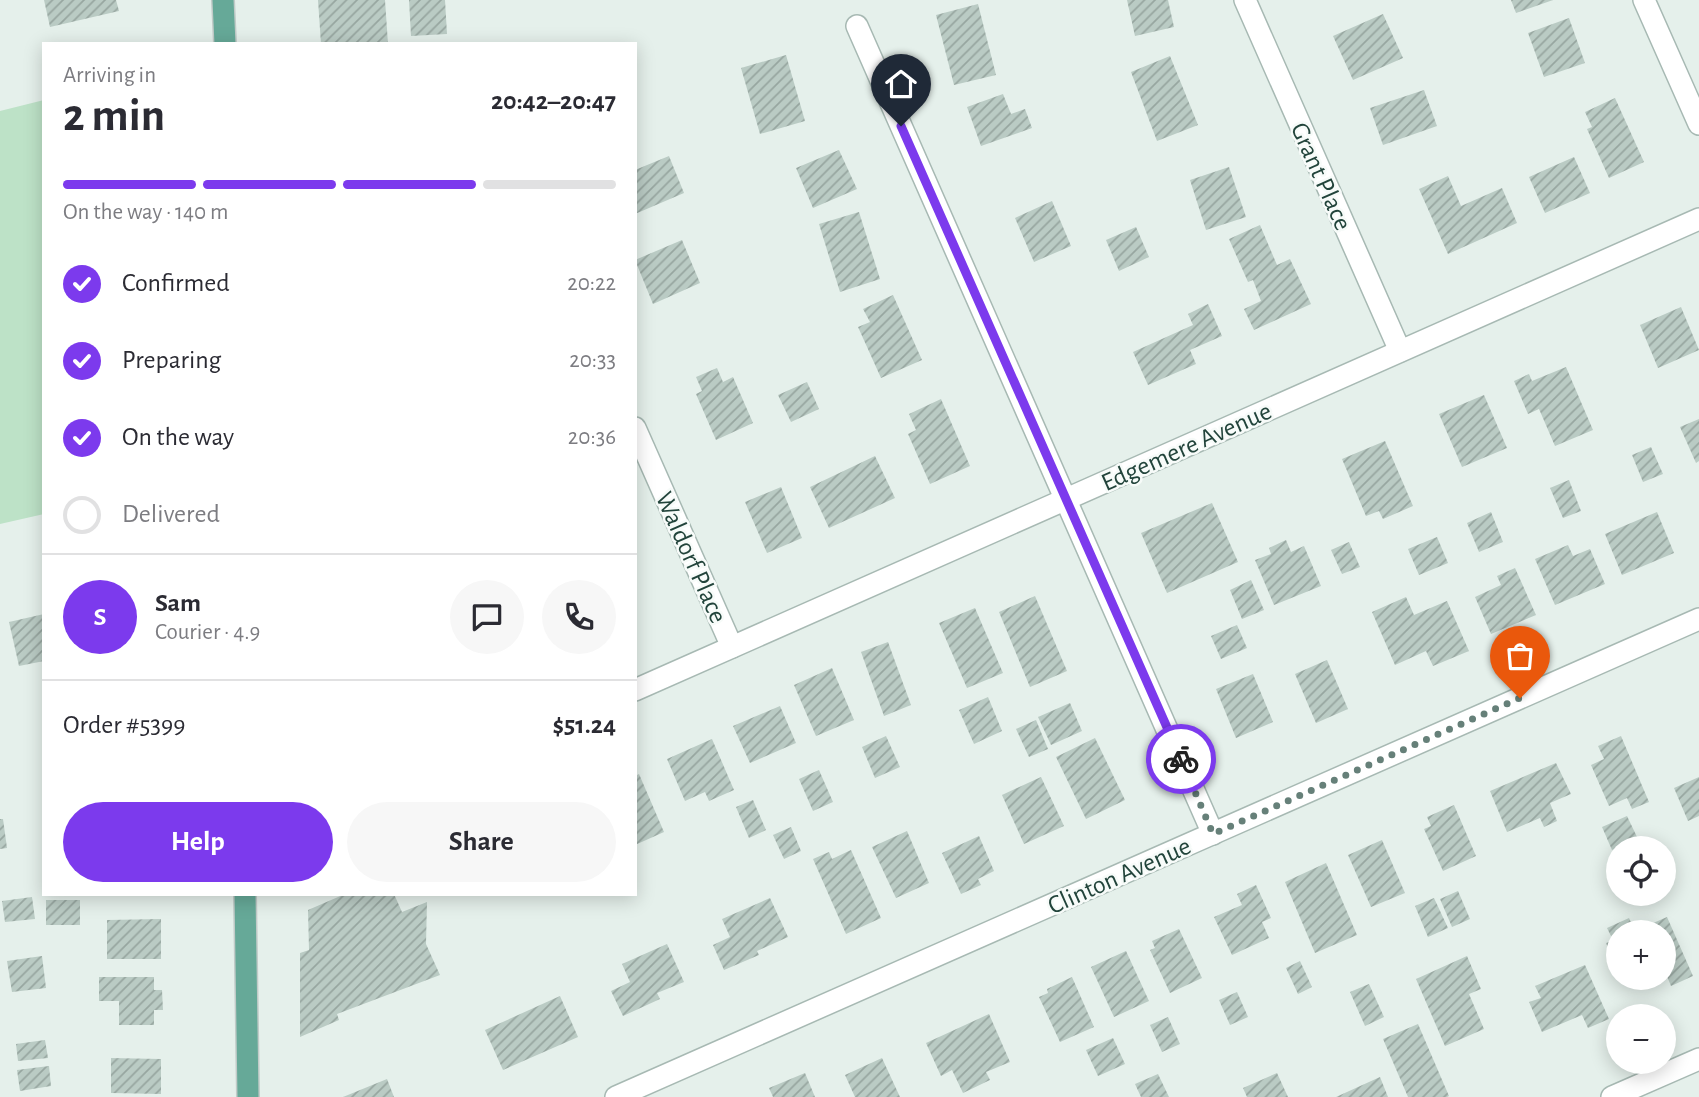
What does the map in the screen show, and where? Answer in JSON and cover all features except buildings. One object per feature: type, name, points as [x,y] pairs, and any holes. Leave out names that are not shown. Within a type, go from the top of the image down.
[{"type":"main road","points":[[223,0],[225,42]]},
{"type":"main road","points":[[245,896],[248,1097]]},
{"type":"street","name":"Grant Place","points":[[1245,0],[1400,351]]},
{"type":"street","points":[[1644,0],[1699,124]]},
{"type":"street","points":[[857,26],[1213,834]]},
{"type":"street","name":"Edgemere Avenue","points":[[637,689],[1699,219]]},
{"type":"street","name":"Waldorf Place","points":[[637,433],[732,647]]},
{"type":"street","name":"Clinton Avenue","points":[[616,1097],[1699,619]]},
{"type":"street","points":[[1612,1097],[1699,1059]]},
{"type":"green space","points":[[42,100],[42,514],[0,524],[0,111]]},
{"type":"way so far","points":[[1181,759],[1213,834],[1520,698]]},
{"type":"route","points":[[901,126],[1181,759]]}]
